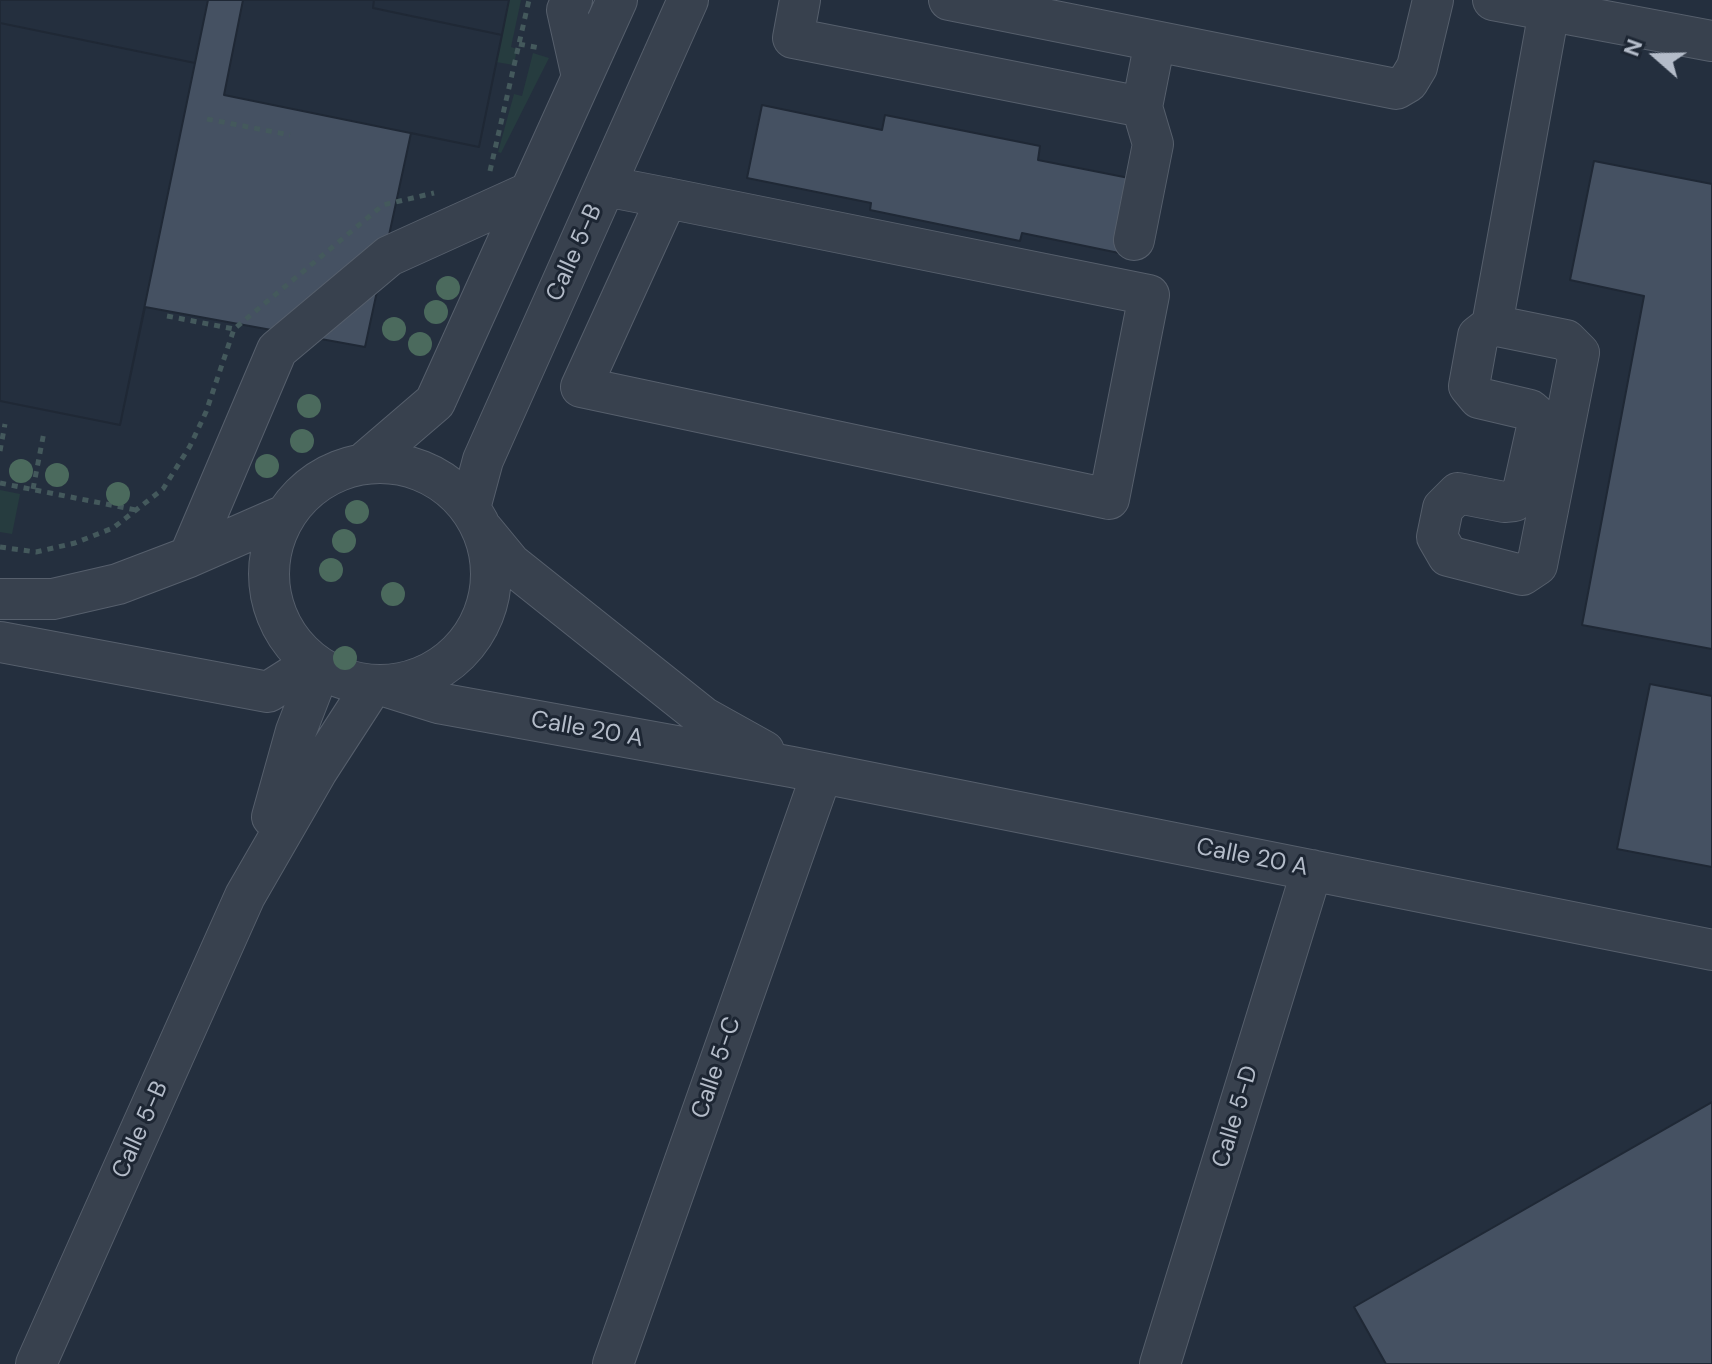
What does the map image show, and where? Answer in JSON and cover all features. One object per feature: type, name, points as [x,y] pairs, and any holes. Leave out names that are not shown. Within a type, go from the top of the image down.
[{"type":"street","points":[[572,0],[567,10],[582,77]]},
{"type":"street","points":[[364,463],[435,402],[617,0]]},
{"type":"street","name":"Calle 5-B","points":[[476,519],[483,460],[688,0]]},
{"type":"street","points":[[800,0],[793,38],[1142,107]]},
{"type":"street","points":[[949,0],[1049,10],[1155,41],[1396,89],[1408,82],[1417,67],[1433,0]]},
{"type":"street","points":[[1493,0],[1712,41]]},
{"type":"street","points":[[1492,325],[1566,340],[1579,353],[1537,565],[1522,575],[1448,556],[1437,537],[1443,508],[1458,493],[1504,502],[1514,501],[1523,490],[1539,418],[1530,410],[1479,398],[1469,386],[1478,336],[1492,325],[1549,11]]},
{"type":"street","points":[[1134,240],[1153,144],[1142,107],[1155,41]]},
{"type":"street","points":[[605,186],[667,198],[1149,295],[1109,499],[581,387],[667,198]]},
{"type":"street","points":[[189,557],[277,350],[389,256],[530,192]]},
{"type":"street","points":[[364,463],[394,463],[423,471],[449,486],[476,519],[490,556],[491,583],[486,609],[474,634],[457,655],[435,671],[411,681],[378,686],[345,680],[316,666],[295,648],[282,628],[273,606],[269,559],[285,515],[307,490],[334,472],[364,463]]},
{"type":"street","points":[[0,599],[53,599],[118,584],[285,515]]},
{"type":"street","name":"Calle 20 A","points":[[476,519],[511,564],[703,717],[807,770]]},
{"type":"street","points":[[0,642],[268,692],[316,666]]},
{"type":"street","name":"Calle 5-B","points":[[36,1364],[245,896],[281,790],[316,666]]},
{"type":"street","name":"Calle 5-B","points":[[245,896],[317,771],[378,686]]},
{"type":"street","name":"Calle 20 A","points":[[378,686],[438,703],[807,770],[1712,950]]},
{"type":"street","name":"Calle 5-C","points":[[613,1364],[807,770]]},
{"type":"street","name":"Calle 5-D","points":[[1160,1364],[1312,870]]},
{"type":"path","points":[[488,180],[529,0]]},
{"type":"path","points":[[207,119],[290,135]]},
{"type":"path","points":[[0,547],[36,552],[54,550],[113,528],[163,489],[190,446],[206,412],[234,329],[167,316]]},
{"type":"path","points":[[0,451],[5,424]]},
{"type":"path","points":[[33,489],[44,432]]},
{"type":"path","points":[[0,483],[137,510]]},
{"type":"green space","points":[[509,0],[521,0],[511,47],[517,49],[514,65],[496,62]]},
{"type":"green space","points":[[533,53],[549,58],[501,153],[498,152],[514,94],[522,96]]},
{"type":"green space","points":[[0,490],[20,494],[12,534],[0,532]]},
{"type":"building","points":[[0,0],[509,0],[479,147],[411,133],[365,347],[145,307],[120,425],[0,401]]},
{"type":"building","points":[[0,0],[208,0],[195,63],[0,23]]},
{"type":"building","points":[[243,0],[374,0],[373,8],[502,35],[479,147],[224,95]]},
{"type":"building","points":[[374,0],[509,0],[502,35],[373,8]]},
{"type":"building","points":[[0,23],[195,63],[120,425],[0,401]]},
{"type":"building","points":[[762,105],[882,130],[885,115],[1040,146],[1038,160],[1134,179],[1119,253],[1022,233],[1020,241],[870,210],[871,203],[747,178]]},
{"type":"building","points":[[1594,161],[1712,184],[1712,649],[1582,625],[1644,296],[1570,280]]},
{"type":"building","points":[[1650,684],[1712,696],[1712,867],[1617,849]]},
{"type":"building","points":[[1712,1102],[1712,1364],[1386,1364],[1354,1307]]}]
